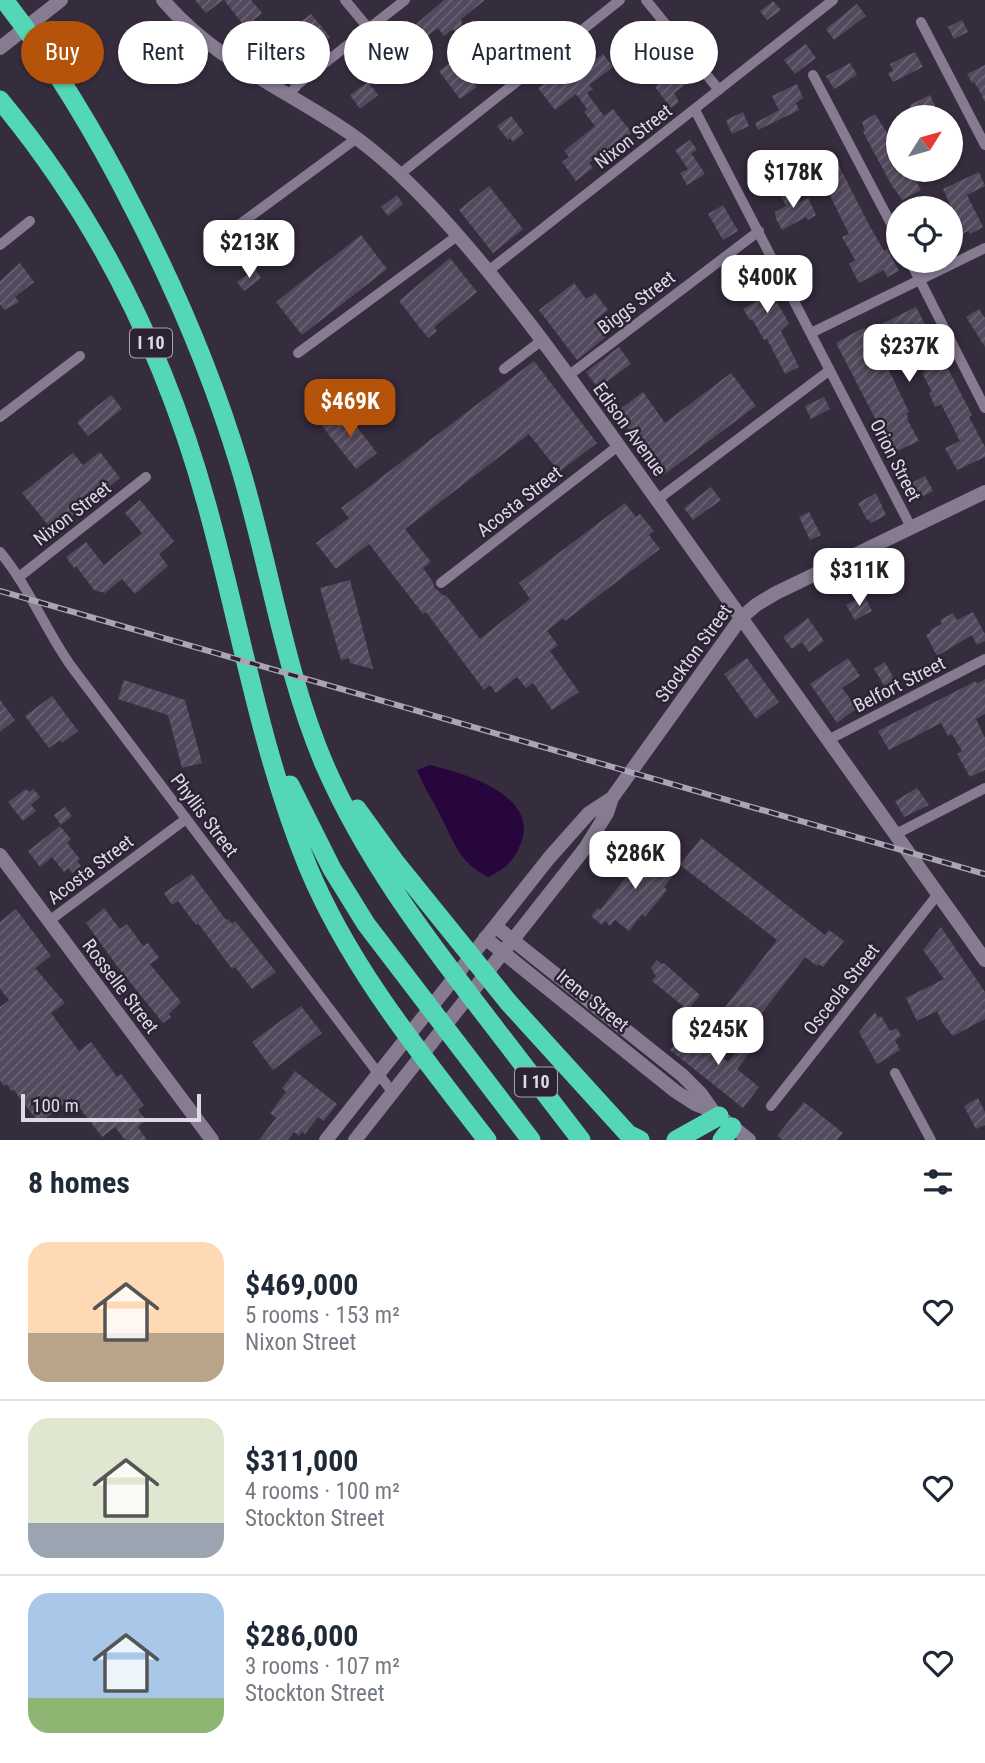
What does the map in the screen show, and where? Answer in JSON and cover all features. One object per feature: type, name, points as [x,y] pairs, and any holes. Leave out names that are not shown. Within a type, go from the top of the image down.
[{"type":"highway","name":"I 10","points":[[9,7],[48,59],[83,114],[117,175],[195,336],[240,468],[307,718],[358,834],[386,881],[430,943],[580,1140]]},
{"type":"highway","name":"I 10","points":[[0,100],[48,161],[89,224],[121,281],[149,340],[194,461],[286,808],[310,870],[337,927],[383,1002],[487,1140]]},
{"type":"highway","points":[[257,703],[277,757],[321,850],[355,907],[531,1140]]},
{"type":"highway","points":[[307,718],[329,763],[366,823],[509,1003],[628,1133],[640,1140]]},
{"type":"highway","points":[[443,1083],[473,1140]]},
{"type":"highway","points":[[676,1140],[722,1123]]},
{"type":"main road","points":[[0,48],[61,0]]},
{"type":"main road","name":"Edison Avenue","points":[[164,1],[178,18],[221,53],[357,138],[400,174],[457,236],[568,376],[985,960]]},
{"type":"main road","name":"Stockton Street","points":[[355,1140],[592,839],[607,813],[612,797],[741,618],[772,596],[985,492]]},
{"type":"main road","name":"Stockton Street","points":[[326,1140],[549,858],[589,813],[612,797]]},
{"type":"main road","name":"Rosselle Street","points":[[0,855],[212,1140]]},
{"type":"main road","name":"Irene Street","points":[[495,926],[682,1075],[701,1094],[722,1123]]},
{"type":"main road","name":"Irene Street","points":[[485,938],[675,1091],[749,1140]]},
{"type":"street","points":[[345,0],[362,21]]},
{"type":"street","points":[[379,21],[405,0]]},
{"type":"street","points":[[400,174],[620,0]]},
{"type":"street","points":[[646,0],[719,90]]},
{"type":"street","name":"Nixon Street","points":[[487,272],[833,0]]},
{"type":"street","points":[[921,22],[985,145]]},
{"type":"street","points":[[288,96],[298,84],[344,48]]},
{"type":"street","points":[[813,75],[886,214]]},
{"type":"street","name":"Orion Street","points":[[695,110],[912,529]]},
{"type":"street","points":[[240,224],[357,138]]},
{"type":"street","points":[[0,245],[30,221]]},
{"type":"street","name":"Biggs Street","points":[[568,376],[759,231]]},
{"type":"street","points":[[298,353],[457,236]]},
{"type":"street","points":[[811,332],[985,248]]},
{"type":"street","points":[[916,273],[985,408]]},
{"type":"street","points":[[504,369],[541,341]]},
{"type":"street","points":[[0,417],[80,356]]},
{"type":"street","points":[[657,500],[830,370]]},
{"type":"street","name":"Acosta Street","points":[[441,583],[618,446]]},
{"type":"street","name":"Nixon Street","points":[[19,577],[146,477]]},
{"type":"street","name":"Phyllis Street","points":[[0,552],[19,577],[60,650],[393,1093]]},
{"type":"street","name":"Belfort Street","points":[[828,740],[985,659]]},
{"type":"street","points":[[895,834],[985,788]]},
{"type":"street","name":"Acosta Street","points":[[49,921],[186,818]]},
{"type":"street","name":"Osceola Street","points":[[771,1106],[938,894]]},
{"type":"street","points":[[895,1073],[931,1140]]},
{"type":"shaded area","points":[[430,765],[461,774],[495,789],[509,799],[519,812],[524,826],[521,843],[512,860],[499,871],[488,877],[471,866],[460,853],[417,770]]},
{"type":"building","points":[[195,0],[223,0],[206,13]]},
{"type":"building","points":[[224,0],[251,0],[262,13],[252,21],[240,21]]},
{"type":"building","points":[[444,0],[485,0],[461,21],[447,21],[447,34],[444,36],[438,28],[433,32],[433,21],[420,21]]},
{"type":"building","points":[[773,1],[781,10],[767,20],[760,11]]},
{"type":"building","points":[[857,4],[866,16],[834,40],[826,29]]},
{"type":"building","points":[[311,14],[317,21],[302,21]]},
{"type":"building","points":[[962,20],[968,32],[954,39],[948,27]]},
{"type":"building","points":[[806,44],[816,58],[795,74],[784,60]]},
{"type":"building","points":[[915,52],[923,67],[893,82],[888,73],[893,71],[890,64]]},
{"type":"building","points":[[603,54],[610,63],[610,69],[596,80],[596,59]]},
{"type":"building","points":[[850,63],[857,75],[834,89],[826,76]]},
{"type":"building","points":[[447,65],[447,82],[439,71]]},
{"type":"building","points":[[985,65],[985,102],[967,74]]},
{"type":"building","points":[[365,84],[370,84],[378,95],[360,109],[350,95]]},
{"type":"building","points":[[449,84],[475,84],[477,87],[460,99]]},
{"type":"building","points":[[544,84],[590,84],[593,89],[587,93],[604,116],[613,109],[632,133],[589,163],[593,168],[576,181],[562,162],[569,157],[564,151],[595,126],[584,112],[587,109],[576,94],[555,110],[538,88]]},
{"type":"building","points":[[658,84],[686,84],[674,93],[679,102],[671,108],[655,87]]},
{"type":"building","points":[[797,84],[803,98],[796,103],[799,110],[758,130],[755,123],[779,110],[772,96]]},
{"type":"building","points":[[930,95],[935,105],[910,105]]},
{"type":"building","points":[[743,112],[749,126],[732,134],[726,120]]},
{"type":"building","points":[[875,114],[886,131],[886,175],[863,132],[862,122]]},
{"type":"building","points":[[511,116],[524,133],[513,142],[510,138],[508,140],[497,126]]},
{"type":"building","points":[[690,140],[697,150],[691,153],[705,174],[687,185],[680,173],[688,169],[675,150]]},
{"type":"building","points":[[813,151],[823,172],[838,164],[868,223],[884,251],[886,250],[886,273],[895,273],[887,277],[884,270],[859,283],[849,264],[855,260],[842,237],[849,234],[827,189],[822,192],[810,169],[805,171],[798,158]]},
{"type":"building","points":[[979,172],[985,186],[967,195],[983,227],[970,234],[968,231],[963,234],[963,196],[946,196],[943,189],[963,182]]},
{"type":"building","points":[[890,182],[917,182],[921,190],[910,196],[899,196]]},
{"type":"building","points":[[489,186],[523,229],[493,253],[459,210]]},
{"type":"building","points":[[788,187],[797,203],[808,198],[816,215],[808,220],[806,217],[782,230],[775,212],[786,206],[779,192]]},
{"type":"building","points":[[397,195],[403,204],[388,216],[381,207]]},
{"type":"building","points":[[723,205],[738,231],[723,240],[708,214]]},
{"type":"building","points":[[361,235],[387,269],[302,335],[276,302]]},
{"type":"building","points":[[749,256],[789,323],[781,331],[799,367],[785,374],[767,339],[764,340],[743,309],[757,301],[736,263]]},
{"type":"building","points":[[450,258],[477,292],[434,327],[437,331],[428,338],[399,301]]},
{"type":"building","points":[[20,263],[34,282],[15,297],[19,302],[4,310],[0,304],[0,281]]},
{"type":"building","points":[[255,269],[261,278],[244,291],[237,282]]},
{"type":"building","points":[[574,283],[586,299],[595,293],[608,310],[594,321],[606,337],[577,360],[539,310]]},
{"type":"building","points":[[916,307],[972,415],[969,417],[985,447],[985,457],[957,470],[945,448],[960,441],[941,404],[935,407],[929,393],[932,392],[922,373],[925,372],[910,345],[883,358],[909,412],[908,421],[919,441],[893,453],[836,343],[859,330],[865,328],[866,332]]},
{"type":"building","points":[[979,309],[985,318],[985,347],[966,317]]},
{"type":"building","points":[[619,347],[631,364],[598,388],[586,372]]},
{"type":"building","points":[[534,361],[597,443],[559,472],[529,434],[405,529],[431,562],[423,568],[434,587],[446,595],[480,639],[530,599],[519,583],[625,503],[636,517],[640,514],[654,531],[649,535],[660,549],[565,621],[563,618],[547,631],[558,645],[550,651],[579,692],[552,710],[533,683],[526,688],[517,677],[496,693],[490,685],[484,690],[426,612],[423,614],[369,544],[336,569],[316,543],[349,518],[341,508]]},
{"type":"building","points":[[731,373],[756,406],[662,476],[616,412],[643,392],[665,423]]},
{"type":"building","points":[[111,395],[122,409],[88,436],[77,422]]},
{"type":"building","points":[[824,397],[830,409],[811,419],[805,406]]},
{"type":"building","points":[[344,410],[377,453],[356,469],[322,426]]},
{"type":"building","points":[[100,452],[120,478],[53,531],[22,493],[73,453],[83,465]]},
{"type":"building","points":[[925,476],[933,491],[914,501],[906,486]]},
{"type":"building","points":[[711,487],[721,500],[693,520],[684,508]]},
{"type":"building","points":[[876,493],[886,515],[871,523],[858,503]]},
{"type":"building","points":[[140,500],[174,541],[159,554],[168,566],[135,594],[122,579],[105,593],[94,590],[66,557],[86,542],[104,565],[142,533],[125,513]]},
{"type":"building","points":[[809,512],[821,535],[810,540],[799,517]]},
{"type":"building","points":[[350,580],[373,669],[350,663],[349,658],[341,660],[320,588]]},
{"type":"building","points":[[864,595],[872,611],[855,620],[846,605]]},
{"type":"building","points":[[973,612],[985,634],[985,641],[977,645],[972,635],[937,656],[926,635],[930,630],[942,624],[940,620],[953,613],[957,620]]},
{"type":"building","points":[[808,618],[824,641],[809,652],[802,642],[792,649],[783,637]]},
{"type":"building","points":[[747,658],[779,702],[756,719],[724,674]]},
{"type":"building","points":[[848,658],[860,676],[842,688],[857,708],[837,723],[810,684]]},
{"type":"building","points":[[885,662],[897,685],[887,690],[874,669]]},
{"type":"building","points":[[985,679],[985,714],[976,719],[985,738],[985,770],[970,777],[957,754],[962,751],[952,734],[948,736],[941,723],[889,750],[878,731],[976,681],[977,684]]},
{"type":"building","points":[[124,680],[185,700],[202,763],[182,768],[168,715],[118,699]]},
{"type":"building","points":[[52,696],[78,731],[62,743],[60,740],[49,748],[25,716]]},
{"type":"building","points":[[0,700],[15,720],[0,732]]},
{"type":"building","points":[[917,788],[929,805],[904,817],[895,801]]},
{"type":"building","points":[[26,789],[29,792],[33,789],[40,797],[31,805],[36,811],[23,821],[8,802]]},
{"type":"building","points":[[65,807],[72,816],[61,825],[54,815]]},
{"type":"building","points":[[60,826],[71,839],[67,843],[80,859],[77,861],[81,866],[72,873],[68,868],[64,872],[52,857],[40,867],[28,851]]},
{"type":"building","points":[[701,838],[825,935],[829,930],[844,941],[823,967],[805,957],[748,1031],[722,1011],[777,940],[680,865]]},
{"type":"building","points":[[630,842],[673,876],[664,887],[667,890],[645,917],[642,914],[629,931],[615,920],[610,926],[605,921],[602,925],[591,916],[598,908],[600,910],[635,866],[620,854]]},
{"type":"building","points":[[192,874],[226,920],[232,924],[235,921],[276,972],[252,989],[235,967],[232,969],[178,901],[172,905],[164,893]]},
{"type":"building","points":[[104,908],[120,929],[127,924],[143,946],[148,943],[159,958],[150,964],[181,1002],[169,1014],[171,1017],[163,1023],[86,923]]},
{"type":"building","points":[[16,909],[51,956],[35,968],[65,1003],[51,1013],[79,1051],[91,1042],[117,1077],[121,1074],[144,1105],[138,1110],[146,1120],[138,1127],[147,1140],[125,1140],[115,1127],[102,1137],[72,1098],[39,1123],[13,1089],[11,1091],[7,1084],[4,1086],[0,1080],[0,1007],[9,1000],[0,989],[0,922]]},
{"type":"building","points":[[941,927],[985,992],[985,1019],[953,1036],[937,1011],[917,1021],[906,998],[944,979],[923,950]]},
{"type":"building","points":[[657,960],[700,995],[688,1010],[652,981],[656,976],[651,968]]},
{"type":"building","points":[[301,1006],[322,1033],[273,1070],[252,1042]]},
{"type":"building","points":[[875,1012],[878,1018],[881,1016],[890,1031],[897,1028],[901,1036],[895,1040],[900,1050],[877,1064],[859,1032]]},
{"type":"building","points":[[687,1029],[728,1062],[746,1039],[755,1046],[737,1069],[759,1087],[743,1108],[670,1050]]},
{"type":"building","points":[[295,1071],[337,1104],[324,1121],[318,1117],[305,1134],[302,1131],[299,1136],[294,1132],[288,1140],[259,1140],[276,1118],[270,1113],[286,1092],[282,1088]]},
{"type":"building","points":[[978,1098],[985,1112],[985,1125],[976,1129],[964,1106]]},
{"type":"building","points":[[804,1102],[843,1133],[837,1140],[783,1140],[777,1136]]},
{"type":"railway","points":[[0,591],[985,874]]}]
